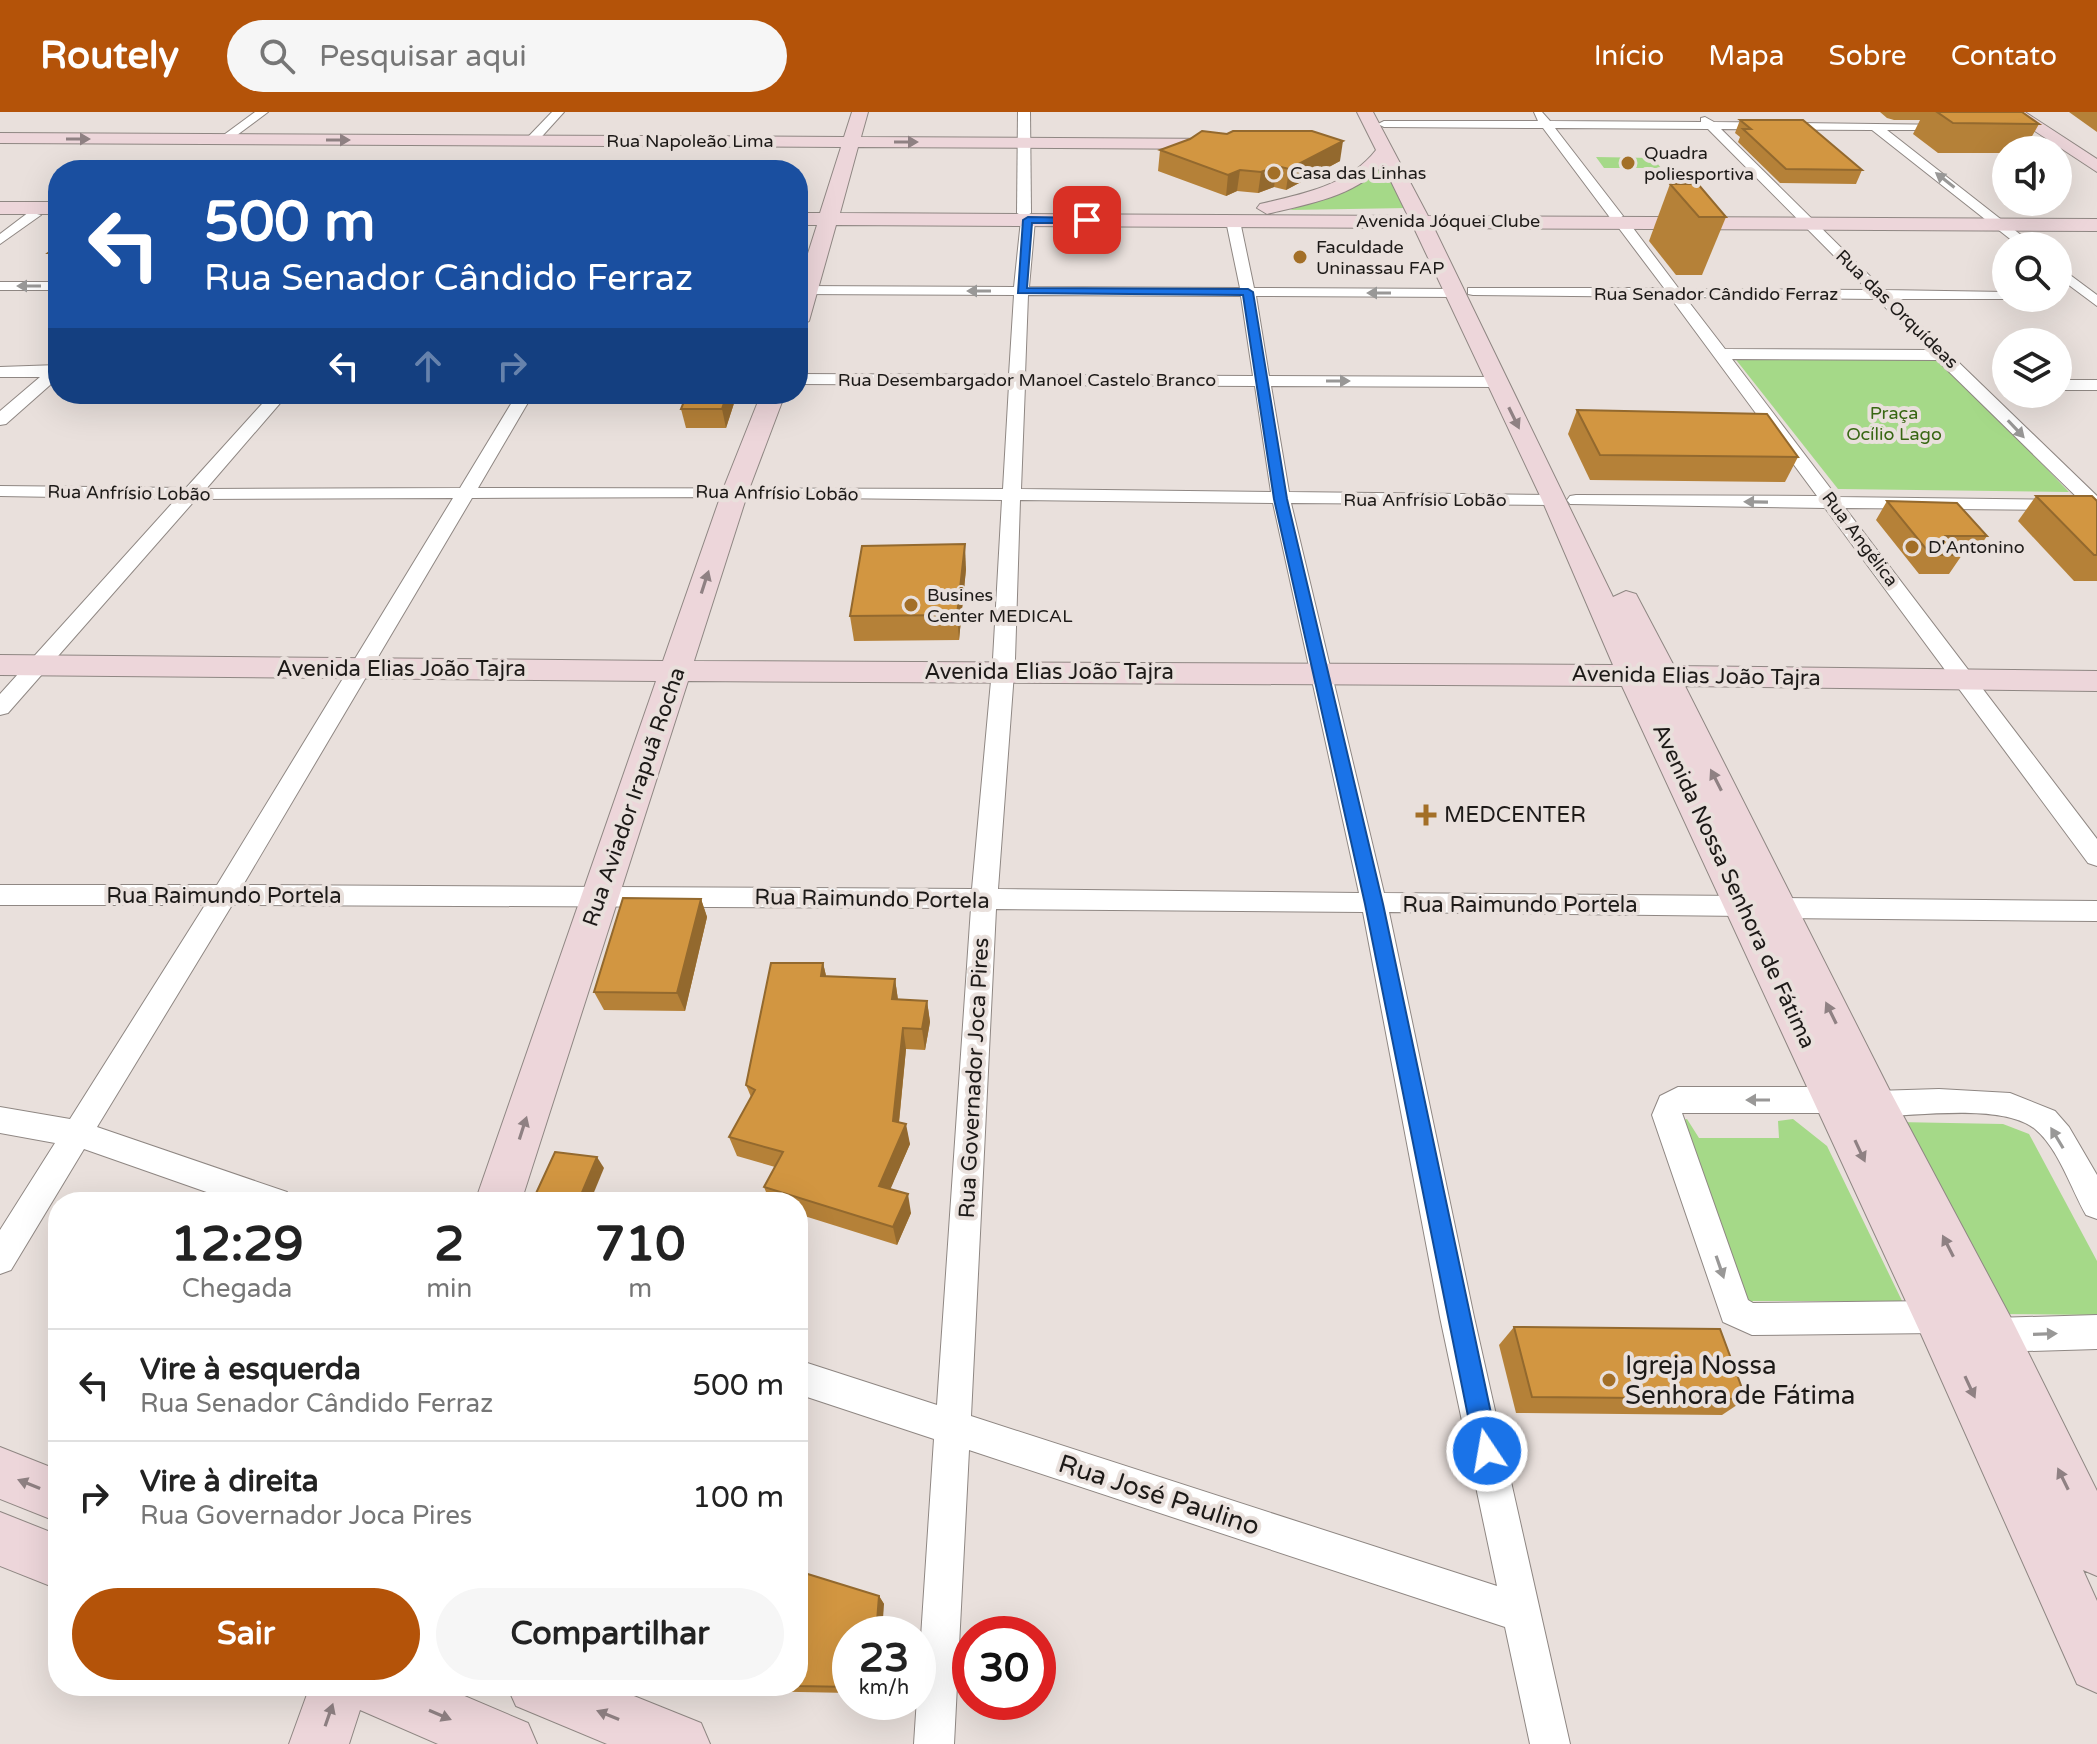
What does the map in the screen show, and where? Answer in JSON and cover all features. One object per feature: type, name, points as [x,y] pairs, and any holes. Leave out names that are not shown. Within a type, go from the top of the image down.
[{"type":"main road","points":[[808,276],[860,112]]},
{"type":"main road","name":"Avenida Nossa Senhora de Fátima","points":[[1365,112],[1376,146],[1428,218]]},
{"type":"main road","points":[[0,131],[23,118]]},
{"type":"main road","name":"Avenida Nossa Senhora de Fátima","points":[[1382,118],[1855,1102],[1938,1317],[2097,1664]]},
{"type":"main road","points":[[2013,120],[2034,120],[2097,156]]},
{"type":"main road","points":[[2034,120],[2097,167]]},
{"type":"main road","name":"Rua Napoleão Lima","points":[[0,138],[1240,144]]},
{"type":"main road","points":[[1236,218],[1337,187],[1372,166],[1376,146]]},
{"type":"main road","points":[[0,208],[48,208]]},
{"type":"main road","name":"Avenida Jóquei Clube","points":[[808,214],[1805,221],[2097,218]]},
{"type":"main road","points":[[0,215],[48,215]]},
{"type":"main road","name":"Avenida Jóquei Clube","points":[[808,218],[829,216]]},
{"type":"main road","name":"Avenida Jóquei Clube","points":[[1997,221],[2097,225]]},
{"type":"main road","name":"Avenida Nossa Senhora de Fátima","points":[[1465,292],[1496,382],[1566,500]]},
{"type":"main road","name":"Rua Aviador Irapuã Rocha","points":[[501,1192],[735,492],[769,404]]},
{"type":"main road","name":"Avenida Elias João Tajra","points":[[0,649],[47,657],[679,663],[1960,672],[2097,667]]},
{"type":"main road","name":"Avenida Elias João Tajra","points":[[0,665],[47,657]]},
{"type":"main road","name":"Avenida Elias João Tajra","points":[[1003,665],[1207,678],[1319,667]]},
{"type":"main road","name":"Avenida Elias João Tajra","points":[[1960,672],[2097,681]]},
{"type":"main road","name":"Avenida Nossa Senhora de Fátima","points":[[1855,1102],[1994,1335],[2097,1549]]},
{"type":"main road","points":[[0,1473],[48,1492]]},
{"type":"main road","points":[[0,1539],[48,1558]]},
{"type":"main road","points":[[319,1744],[336,1696]]},
{"type":"main road","points":[[396,1696],[507,1744]]},
{"type":"main road","points":[[561,1696],[680,1744]]},
{"type":"street","points":[[225,139],[262,112]]},
{"type":"street","points":[[531,141],[558,112]]},
{"type":"street","name":"Rua Governador Joca Pires","points":[[934,1744],[984,901],[1003,665],[1026,217],[1022,143],[1024,112]]},
{"type":"street","name":"Rua Angélica","points":[[1536,112],[1678,294],[2097,857]]},
{"type":"street","name":"Rua das Orquídeas","points":[[1697,112],[1944,355],[1982,384],[2034,449],[2096,505]]},
{"type":"street","points":[[1857,112],[2011,232]]},
{"type":"street","points":[[1382,118],[1546,125],[1966,127]]},
{"type":"street","points":[[0,240],[34,215]]},
{"type":"street","points":[[1236,218],[1281,499],[1374,904],[1550,1744]]},
{"type":"street","points":[[2072,281],[2095,299]]},
{"type":"street","points":[[0,286],[48,286]]},
{"type":"street","name":"Rua Senador Cândido Ferraz","points":[[808,290],[1992,296]]},
{"type":"street","points":[[2072,297],[2095,299]]},
{"type":"street","points":[[1721,354],[1944,355]]},
{"type":"street","points":[[0,372],[48,371]]},
{"type":"street","points":[[0,420],[48,379]]},
{"type":"street","name":"Rua Desembargador Manoel Castelo Branco","points":[[808,379],[1496,382]]},
{"type":"street","points":[[2072,385],[2097,385]]},
{"type":"street","points":[[0,708],[271,404]]},
{"type":"street","points":[[0,1259],[224,896],[519,404]]},
{"type":"street","name":"Rua Anfrísio Lobão","points":[[0,491],[193,494],[735,492],[2096,505]]},
{"type":"street","name":"Rua Raimundo Portela","points":[[0,895],[601,895],[2097,911]]},
{"type":"street","points":[[1938,1317],[1752,1319],[1735,1311],[1667,1115],[1670,1105],[1678,1100],[1993,1103],[2033,1112],[2048,1122],[2097,1205]]},
{"type":"street","points":[[0,1120],[78,1134],[247,1192]]},
{"type":"street","points":[[1994,1335],[2097,1332]]},
{"type":"street","name":"Rua José Paulino","points":[[808,1380],[1521,1613]]},
{"type":"green space","name":"Quadra poliesportiva","points":[[1596,157],[1653,158],[1661,168],[1604,168]]},
{"type":"green space","points":[[1386,166],[1408,208],[1290,210],[1356,185]]},
{"type":"green space","name":"Praça Ocílio Lago","points":[[1733,356],[1940,358],[2069,492],[1838,489]]},
{"type":"green space","points":[[1687,1119],[1699,1138],[1779,1138],[1778,1121],[1793,1119],[1827,1146],[1904,1305],[1875,1317],[1865,1301],[1753,1301],[1745,1310],[1670,1123]]},
{"type":"green space","points":[[1897,1122],[2003,1124],[2029,1134],[2097,1261],[2097,1315],[1999,1314]]},
{"type":"building","points":[[1937,112],[2022,112],[2039,124],[1953,123]]},
{"type":"building","points":[[1740,120],[1803,120],[1862,170],[1786,169],[1743,129],[1751,129]]},
{"type":"building","points":[[1202,131],[1227,134],[1233,131],[1312,131],[1343,141],[1289,169],[1277,166],[1261,172],[1240,170],[1228,175],[1160,150]]},
{"type":"building","points":[[1670,184],[1698,184],[1726,217],[1699,217]]},
{"type":"building","points":[[683,404],[724,404],[722,409],[681,409]]},
{"type":"building","points":[[1577,410],[1767,414],[1798,457],[1600,455]]},
{"type":"building","points":[[2036,496],[2092,496],[2097,501],[2097,555],[2094,555]]},
{"type":"building","points":[[1887,501],[1957,503],[1987,536],[1946,536],[1962,555],[1931,555]]},
{"type":"building","name":"Busines Center MEDICAL","points":[[965,544],[957,615],[850,616],[862,546]]},
{"type":"building","points":[[623,898],[701,899],[677,993],[594,992]]},
{"type":"building","points":[[771,963],[823,963],[821,976],[895,979],[892,999],[927,1001],[922,1029],[903,1028],[893,1121],[906,1124],[879,1186],[908,1194],[893,1227],[808,1201],[808,1192],[780,1192],[764,1187],[783,1152],[729,1137],[755,1090],[746,1085]]},
{"type":"building","points":[[555,1152],[597,1157],[582,1192],[537,1192]]},
{"type":"building","name":"Igreja Nossa Senhora de Fátima","points":[[1514,1327],[1720,1329],[1746,1399],[1532,1397]]},
{"type":"building","points":[[808,1574],[879,1596],[877,1616],[832,1616],[832,1687],[808,1686]]},
{"type":"place","name":"Quadra poliesportiva","points":[[1628,163]]},
{"type":"place","name":"Casa das Linhas","points":[[1274,173]]},
{"type":"place","name":"Faculdade Uninassau FAP","points":[[1300,257]]},
{"type":"place","name":"D'Antonino","points":[[1912,547]]},
{"type":"place","name":"Busines Center MEDICAL","points":[[911,605]]},
{"type":"place","name":"MEDCENTER","points":[[1426,815]]},
{"type":"place","name":"Igreja Nossa Senhora de Fátima","points":[[1609,1380]]},
{"type":"route","points":[[1087,220],[1028,220],[1021,291],[1248,292],[1281,499],[1374,904],[1487,1451]]}]
